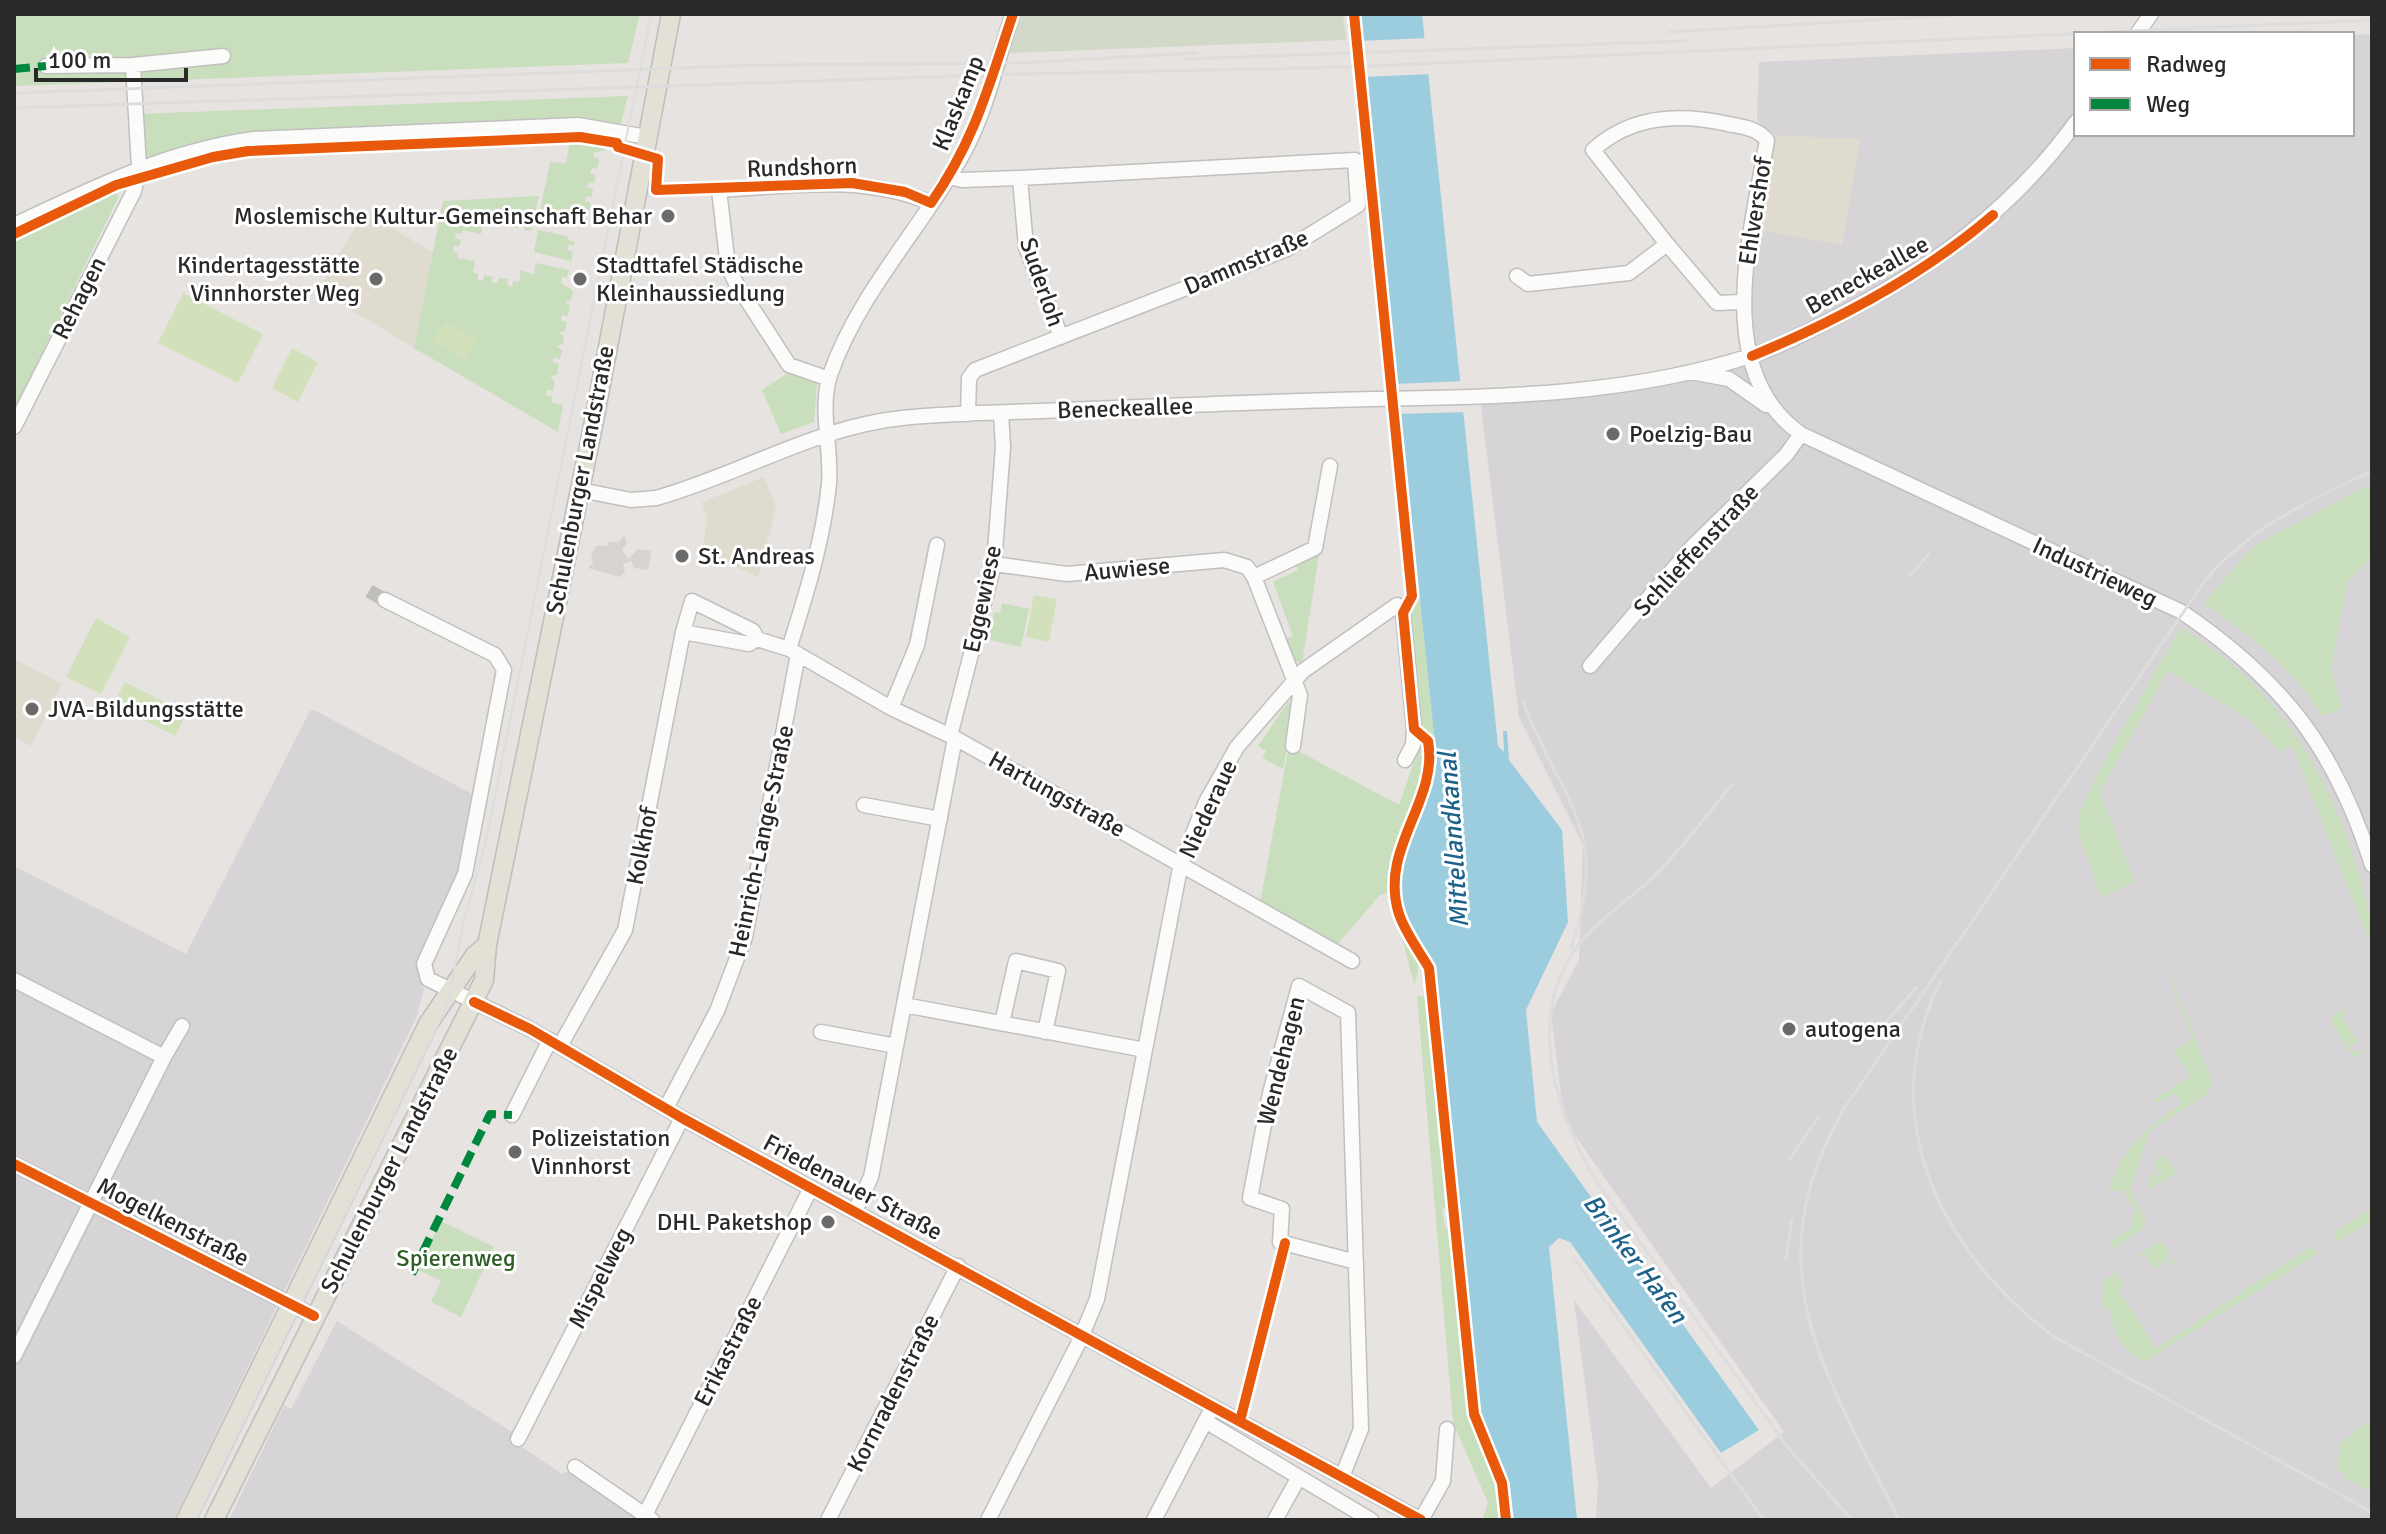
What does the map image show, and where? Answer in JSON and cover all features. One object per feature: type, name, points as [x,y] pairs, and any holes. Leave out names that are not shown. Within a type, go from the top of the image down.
[{"type":"main road","name":"Schulenburger Landstraße","points":[[214,1520],[474,1002],[487,970],[487,945],[580,490],[671,14]]},
{"type":"main road","name":"Schulenburger Landstraße","points":[[186,1520],[428,1024],[475,955],[487,945]]},
{"type":"street","name":"Klaskamp","points":[[829,434],[825,405],[829,379],[865,300],[949,177],[978,121],[1013,14]]},
{"type":"street","points":[[2138,32],[2151,14]]},
{"type":"street","points":[[46,66],[133,65],[223,56]]},
{"type":"street","points":[[133,65],[139,167]]},
{"type":"street","name":"Ehlvershof","points":[[1741,302],[1717,303],[1593,150],[1627,127],[1661,118],[1715,121],[1757,130],[1767,140],[1741,302],[1752,356]]},
{"type":"street","points":[[14,225],[139,167],[201,147],[288,136],[578,125],[647,137]]},
{"type":"street","name":"Beneckeallee","points":[[580,490],[631,500],[656,498],[829,434],[903,418],[1383,399],[1482,398],[1642,381],[1684,373],[1752,356],[1864,303],[1959,245],[2043,164],[2074,125]]},
{"type":"street","name":"Dammstraße","points":[[949,177],[962,180],[1020,178],[1355,160],[1358,205],[1307,239],[975,370],[969,378],[968,414]]},
{"type":"street","name":"Rehagen","points":[[14,427],[134,191],[139,167]]},
{"type":"street","name":"Suderloh","points":[[1020,178],[1026,247],[1061,337]]},
{"type":"street","name":"Rundshorn","points":[[829,379],[789,365],[736,283],[728,267],[719,190],[852,183],[905,192],[931,203]]},
{"type":"street","points":[[1517,276],[1528,284],[1629,273],[1667,244]]},
{"type":"street","name":"Industrieweg","points":[[1752,356],[1758,385],[1776,413],[1801,434],[2182,612],[2230,646],[2289,702],[2319,745],[2341,784],[2372,865]]},
{"type":"street","name":"Beneckeallee","points":[[1684,373],[1729,379],[1776,413]]},
{"type":"street","name":"Eggewiese","points":[[855,1211],[871,1177],[940,819],[952,737],[994,564],[1003,447],[1001,413]]},
{"type":"street","name":"Heinrich-Lange-Straße","points":[[666,1108],[717,1011],[745,937],[794,652],[823,525],[829,484],[829,434]]},
{"type":"street","name":"Schlieffenstraße","points":[[1590,666],[1692,547],[1786,455],[1801,434]]},
{"type":"street","points":[[1293,746],[1300,695],[1254,577],[1315,548],[1330,466]]},
{"type":"street","points":[[891,708],[917,645],[937,545]]},
{"type":"street","name":"Auwiese","points":[[994,564],[1067,574],[1224,560],[1236,561],[1254,577]]},
{"type":"street","points":[[385,600],[495,655],[504,670],[465,874],[424,964],[428,979],[450,992]]},
{"type":"street","name":"Hartungstraße","points":[[753,642],[753,631],[692,601],[683,632],[753,642],[794,652],[891,708],[952,737],[1181,863],[1352,961]]},
{"type":"street","name":"Niederaue","points":[[988,1520],[1097,1299],[1181,863],[1221,772],[1259,718],[1294,680],[1330,649],[1393,606],[1400,606],[1414,729],[1413,745],[1405,760]]},
{"type":"street","name":"Kolkhof","points":[[555,1043],[625,930],[683,632]]},
{"type":"street","points":[[864,805],[940,819]]},
{"type":"street","points":[[1002,1023],[1016,961],[1058,971],[1045,1032]]},
{"type":"street","points":[[14,980],[164,1057]]},
{"type":"street","name":"Wendehagen","points":[[1342,1477],[1361,1429],[1356,1262],[1348,1013],[1299,986],[1270,1093],[1250,1198],[1282,1209],[1280,1242],[1356,1262]]},
{"type":"street","name":"Friedenauer Straße","points":[[450,992],[555,1043],[682,1118],[1082,1332],[1421,1520],[1443,1481],[1447,1429]]},
{"type":"street","points":[[904,1005],[1145,1050]]},
{"type":"street","points":[[14,1356],[182,1026]]},
{"type":"street","points":[[821,1032],[896,1046]]},
{"type":"street","points":[[512,1115],[555,1043]]},
{"type":"street","name":"Mispelweg","points":[[518,1439],[682,1118]]},
{"type":"street","name":"Mogelkenstraße","points":[[14,1164],[314,1316]]},
{"type":"street","name":"Erikastraße","points":[[648,1517],[811,1188]]},
{"type":"street","name":"Kornradenstraße","points":[[828,1520],[958,1266]]},
{"type":"street","points":[[1154,1520],[1213,1406]]},
{"type":"street","points":[[1205,1421],[1371,1520]]},
{"type":"street","points":[[575,1467],[648,1517]]},
{"type":"street","points":[[1275,1520],[1299,1477]]},
{"type":"shaded area","points":[[2372,34],[2372,1520],[1596,1520],[1598,1483],[1574,1300],[1711,1488],[1784,1432],[1564,1120],[1551,1013],[1579,960],[1583,845],[1519,717],[1480,398],[1614,383],[1752,356],[1750,298],[1775,135],[1757,120],[1759,62],[2074,48],[2074,136],[2354,136],[2354,35]]},
{"type":"shaded area","points":[[1775,135],[1860,139],[1842,245],[1760,230]]},
{"type":"shaded area","name":"Kindertagesstätte Vinnhorster Weg","points":[[365,211],[433,253],[414,348],[318,290]]},
{"type":"shaded area","points":[[764,477],[776,507],[758,577],[702,551],[707,520],[702,502]]},
{"type":"shaded area","points":[[624,536],[627,543],[622,549],[628,559],[638,549],[651,551],[648,570],[634,568],[631,561],[623,564],[625,572],[620,577],[588,568],[593,563],[591,555],[596,546],[608,546],[609,542],[619,542]]},
{"type":"shaded area","name":"JVA-Bildungsstätte","points":[[14,659],[62,684],[31,746],[14,737]]},
{"type":"shaded area","points":[[314,710],[476,796],[461,873],[418,965],[419,979],[424,989],[416,1018],[174,1520],[14,1520],[14,866],[186,954],[310,711]]},
{"type":"shaded area","points":[[337,1321],[515,1434],[512,1440],[562,1474],[569,1471],[639,1520],[229,1520],[284,1405],[291,1409]]},
{"type":"green space","points":[[14,14],[640,14],[628,63],[14,86]]},
{"type":"green space","points":[[1021,14],[1343,14],[1346,40],[1010,53]]},
{"type":"green space","points":[[628,96],[619,131],[288,136],[139,167],[135,114]]},
{"type":"green space","points":[[586,140],[614,147],[594,153],[594,157],[599,159],[597,169],[592,168],[590,173],[596,175],[594,183],[589,182],[587,187],[593,189],[592,197],[586,196],[585,201],[591,203],[589,211],[583,210],[582,215],[587,217],[586,227],[568,224],[569,219],[557,217],[555,225],[538,222],[550,162],[566,163],[570,141]]},
{"type":"green space","points":[[115,189],[118,198],[14,410],[14,237]]},
{"type":"green space","points":[[539,196],[531,231],[524,230],[524,224],[519,223],[518,228],[509,227],[510,221],[505,220],[503,225],[494,224],[495,218],[490,217],[488,223],[483,222],[481,234],[463,230],[462,234],[456,233],[455,238],[461,240],[459,247],[454,246],[453,252],[458,253],[458,258],[475,261],[473,272],[478,274],[478,280],[483,280],[484,275],[493,277],[492,283],[498,283],[499,278],[508,279],[507,285],[512,287],[513,281],[519,282],[521,270],[534,275],[536,263],[569,270],[567,278],[562,277],[561,283],[573,291],[571,300],[565,302],[570,305],[568,316],[562,315],[561,320],[567,322],[565,331],[559,333],[564,336],[563,344],[556,346],[562,350],[560,359],[554,357],[553,362],[559,364],[557,375],[550,376],[555,381],[553,391],[547,390],[546,395],[552,397],[551,402],[563,405],[558,432],[414,348],[443,201]]},
{"type":"green space","points":[[538,230],[568,236],[568,240],[575,242],[574,246],[568,245],[567,250],[573,252],[571,261],[534,252]]},
{"type":"green space","points":[[183,293],[263,334],[238,383],[158,343]]},
{"type":"green space","points":[[445,322],[477,341],[465,361],[433,341]]},
{"type":"green space","points":[[292,348],[318,362],[298,402],[272,388]]},
{"type":"green space","points":[[791,371],[817,383],[814,422],[781,434],[762,390]]},
{"type":"green space","points":[[2372,483],[2372,556],[2348,581],[2331,668],[2342,709],[2322,716],[2284,668],[2253,640],[2203,603],[2255,545]]},
{"type":"green space","points":[[1320,549],[1302,663],[1295,661],[1286,639],[1293,636],[1273,582],[1298,570],[1294,562]]},
{"type":"green space","points":[[1414,583],[1419,583],[1436,747],[1420,729],[1406,614],[1412,607]]},
{"type":"green space","points":[[1034,595],[1057,599],[1049,642],[1026,637]]},
{"type":"green space","points":[[1002,603],[1029,609],[1021,647],[989,640],[994,612],[1000,613]]},
{"type":"green space","points":[[96,618],[130,637],[101,694],[66,677]]},
{"type":"green space","points":[[2180,628],[2240,671],[2288,725],[2308,754],[2325,786],[2353,855],[2369,913],[2372,949],[2292,746],[2279,751],[2250,720],[2168,671],[2100,792],[2135,882],[2101,897],[2078,831],[2080,811],[2100,768]]},
{"type":"green space","points":[[125,682],[187,713],[175,736],[113,705]]},
{"type":"green space","points":[[1288,702],[1295,705],[1283,769],[1262,758],[1266,751],[1258,746]]},
{"type":"green space","points":[[1417,735],[1425,743],[1428,760],[1403,825],[1392,875],[1396,904],[1418,963],[1414,984],[1390,891],[1379,896],[1338,944],[1260,903],[1289,746],[1399,805],[1418,751]]},
{"type":"green space","points":[[2152,927],[2213,1084],[2207,1094],[2150,1131],[2130,1190],[2145,1219],[2145,1227],[2114,1249],[2111,1241],[2131,1228],[2135,1210],[2123,1191],[2109,1190],[2114,1175],[2137,1140],[2182,1104],[2175,1093],[2158,1103],[2153,1100],[2191,1076],[2173,1051],[2192,1039]]},
{"type":"green space","points":[[1417,995],[1427,997],[1448,1204],[1442,1210],[1445,1227],[1451,1232],[1470,1415],[1498,1484],[1501,1520],[1482,1520],[1488,1503],[1453,1422]]},
{"type":"green space","points":[[2345,1009],[2347,1012],[2341,1016],[2358,1042],[2350,1047],[2354,1053],[2360,1049],[2362,1053],[2354,1058],[2331,1023],[2333,1015]]},
{"type":"green space","points":[[2164,1155],[2176,1173],[2151,1189],[2148,1184],[2153,1170],[2158,1177],[2162,1174],[2154,1168],[2158,1156]]},
{"type":"green space","points":[[2372,1208],[2372,1220],[2334,1244],[2335,1231]]},
{"type":"green space","name":"Spierenweg","points":[[441,1221],[494,1247],[461,1317],[431,1302],[441,1281],[417,1269]]},
{"type":"green space","points":[[2160,1241],[2170,1251],[2166,1255],[2170,1261],[2174,1258],[2177,1262],[2171,1265],[2166,1259],[2163,1261],[2167,1268],[2161,1263],[2155,1270],[2144,1254],[2124,1264]]},
{"type":"green space","points":[[2312,1246],[2319,1253],[2144,1362],[2120,1340],[2110,1309],[2102,1309],[2103,1278],[2110,1278],[2115,1270],[2124,1285],[2118,1289],[2156,1348]]},
{"type":"green space","points":[[2372,1418],[2372,1493],[2343,1477],[2344,1473],[2337,1468],[2340,1444]]},
{"type":"water","points":[[1359,14],[1422,14],[1498,746],[1504,752],[1503,731],[1507,731],[1509,760],[1562,830],[1568,922],[1526,1010],[1537,1122],[1759,1430],[1721,1453],[1570,1242],[1559,1238],[1549,1247],[1577,1520],[1514,1520],[1510,1486],[1482,1424],[1435,966],[1402,912],[1397,868],[1437,762]]},
{"type":"pier","points":[[1429,38],[1432,74],[1362,77],[1358,41]]},
{"type":"pier","points":[[1465,381],[1469,412],[1396,414],[1393,384]]},
{"type":"tunnel","points":[[369,591],[385,600]]},
{"type":"tram line","points":[[196,1520],[447,1006],[464,921],[487,837],[651,14]]},
{"type":"railway","points":[[1669,32],[1972,14]]},
{"type":"railway","points":[[2111,32],[2372,20]]},
{"type":"railway","points":[[14,108],[1020,74],[1350,67],[2074,34]]},
{"type":"railway","points":[[1185,59],[1685,41]]},
{"type":"railway","points":[[14,93],[761,65],[1019,63],[1197,53]]},
{"type":"railway","points":[[1899,1520],[1825,1368],[1810,1321],[1801,1272],[1803,1222],[1816,1168],[1843,1110],[2204,582],[2241,546],[2281,517],[2372,471]]},
{"type":"railway","points":[[1910,576],[1929,554]]},
{"type":"railway","points":[[1523,701],[1577,818],[1584,843],[1586,872],[1582,906],[1571,948]]},
{"type":"railway","points":[[1732,785],[1663,867],[1583,939],[1565,967],[1554,997],[1550,1028],[1551,1060],[1568,1123],[1596,1181],[1789,1449],[1852,1520]]},
{"type":"railway","points":[[1940,982],[1921,1033],[1914,1082],[1917,1131],[1929,1178],[1950,1223],[1979,1264],[2013,1302],[2053,1336],[2372,1512]]},
{"type":"railway","points":[[1883,1025],[1917,987]]},
{"type":"railway","points":[[1789,1160],[1818,1118]]},
{"type":"railway","points":[[1786,1259],[1792,1220]]},
{"type":"railway","points":[[1574,1258],[1764,1520]]},
{"type":"marked path","points":[[14,69],[46,66]]},
{"type":"marked path","points":[[412,1274],[490,1114],[512,1115]]},
{"type":"cycle path","points":[[14,234],[116,185],[213,157],[248,151],[580,137],[617,143],[618,147],[658,159],[656,190],[852,183],[905,192],[931,203],[970,134],[1013,14]]},
{"type":"cycle path","points":[[1354,14],[1412,596],[1403,613],[1414,729],[1428,741],[1429,763],[1425,784],[1402,846],[1396,868],[1395,890],[1399,914],[1408,935],[1429,968],[1474,1414],[1502,1483],[1506,1520]]},
{"type":"cycle path","points":[[1752,356],[1878,295],[1938,258],[1993,215]]},
{"type":"cycle path","points":[[474,1002],[530,1029],[682,1118],[1421,1520]]},
{"type":"cycle path","points":[[14,1164],[314,1316]]},
{"type":"cycle path","points":[[1240,1421],[1285,1243]]},
{"type":"place","name":"Moslemische Kultur-Gemeinschaft Behar","points":[[668,216]]},
{"type":"place","name":"Kindertagesstätte Vinnhorster Weg","points":[[376,279]]},
{"type":"place","name":"Stadttafel Städische Kleinhaussiedlung","points":[[580,279]]},
{"type":"place","name":"Poelzig-Bau","points":[[1613,434]]},
{"type":"place","name":"St. Andreas","points":[[682,556]]},
{"type":"place","name":"JVA-Bildungsstätte","points":[[32,709]]},
{"type":"place","name":"autogena","points":[[1789,1029]]},
{"type":"place","name":"Polizeistation Vinnhorst","points":[[515,1152]]},
{"type":"place","name":"DHL Paketshop","points":[[828,1222]]},
{"type":"water label","name":"Mittellandkanal","points":[[1454,840]]},
{"type":"water label","name":"Brinker Hafen","points":[[1635,1259]]}]
